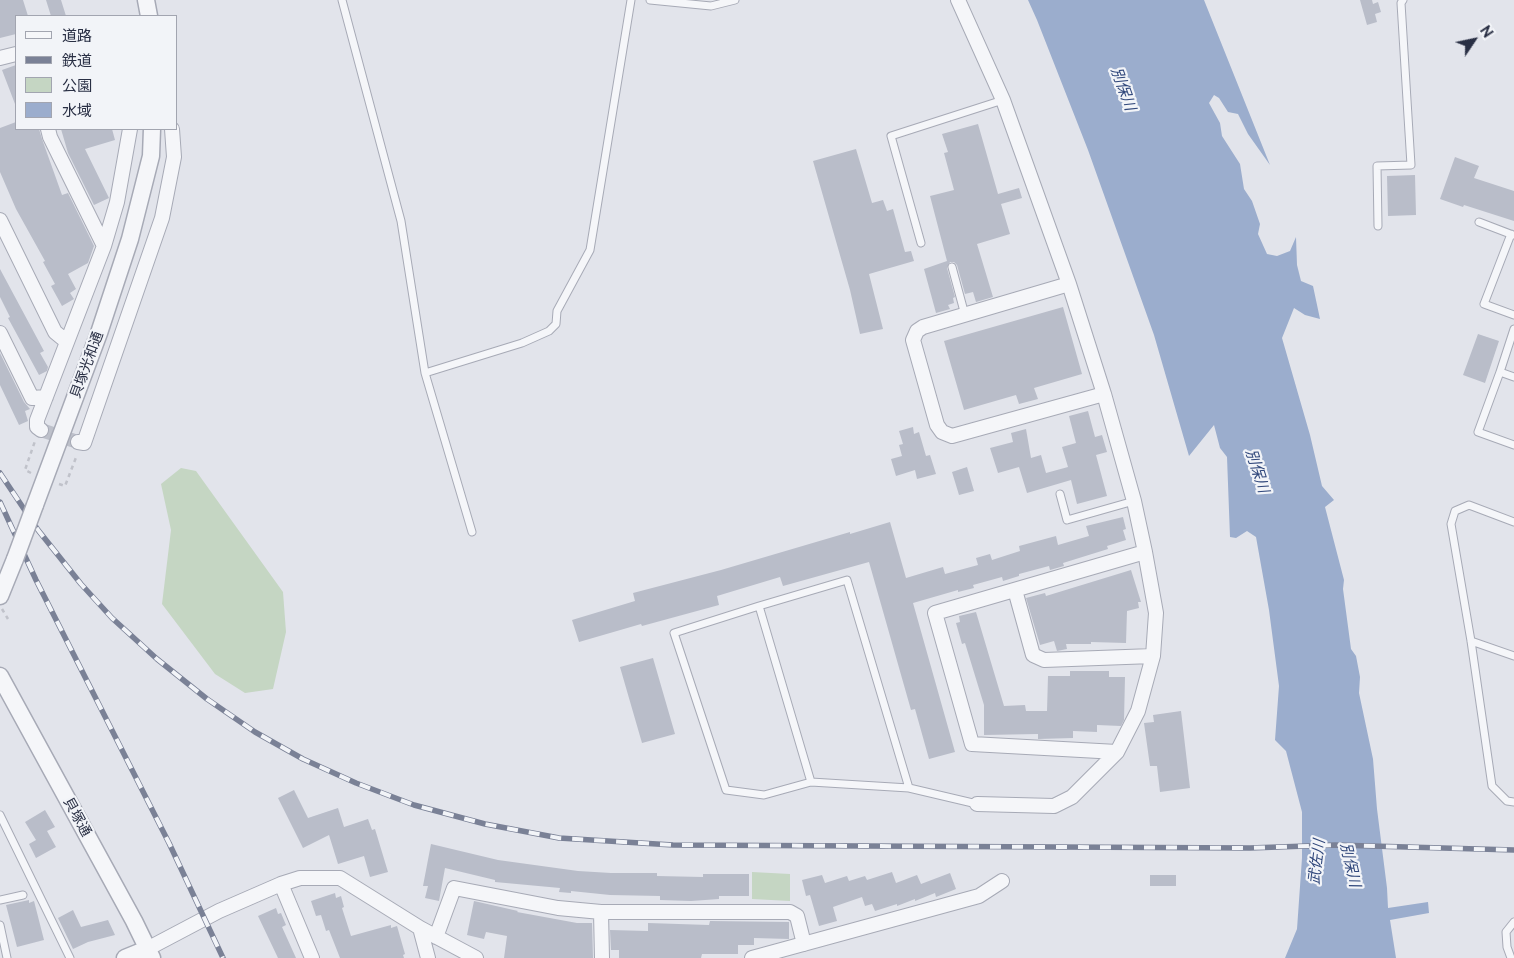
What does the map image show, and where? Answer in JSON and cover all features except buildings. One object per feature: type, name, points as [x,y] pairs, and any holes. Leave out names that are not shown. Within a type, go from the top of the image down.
[{"type":"street","points":[[146,0],[149,15]]},
{"type":"street","points":[[958,0],[1003,100],[1069,284],[1104,394],[1134,501],[1156,614],[1153,656],[1138,712],[1117,752],[1072,797],[1054,806],[978,804]]},
{"type":"street","points":[[0,58],[15,54]]},
{"type":"street","points":[[48,130],[104,246]]},
{"type":"street","points":[[38,436],[37,420],[104,246],[117,202],[130,130]]},
{"type":"street","name":"貝塚光和通","points":[[0,596],[98,333],[130,239],[151,156],[152,130]]},
{"type":"street","points":[[78,442],[84,443],[162,218],[174,157],[172,130]]},
{"type":"street","points":[[0,220],[56,332],[66,341]]},
{"type":"street","points":[[1069,284],[923,327],[918,331],[913,340],[937,425],[942,432],[952,436],[1104,394]]},
{"type":"street","points":[[0,333],[32,398],[46,397]]},
{"type":"street","points":[[1117,752],[972,744],[935,613],[1145,552]]},
{"type":"street","points":[[1015,590],[1033,655],[1044,660],[1153,656]]},
{"type":"street","name":"貝塚通","points":[[0,676],[134,921],[149,953]]},
{"type":"street","points":[[125,958],[149,953],[219,910],[300,878],[340,878],[420,928],[476,958]]},
{"type":"street","points":[[752,958],[979,896],[1002,881]]},
{"type":"street","points":[[281,884],[312,958]]},
{"type":"street","points":[[436,937],[454,888],[558,908],[602,912],[790,912],[797,916],[804,944]]},
{"type":"street","points":[[602,912],[602,958]]},
{"type":"street","points":[[420,928],[428,958]]},
{"type":"lane","points":[[342,0],[401,221],[425,373],[472,532]]},
{"type":"lane","points":[[425,373],[522,343],[549,331],[556,324],[558,312],[590,250],[632,0]]},
{"type":"lane","points":[[650,0],[711,6],[735,0]]},
{"type":"lane","points":[[1378,226],[1377,166],[1411,165],[1401,12],[1403,0]]},
{"type":"lane","points":[[921,243],[891,136],[1003,100]]},
{"type":"lane","points":[[1478,222],[1512,234],[1484,304],[1514,315]]},
{"type":"lane","points":[[952,267],[965,315]]},
{"type":"lane","points":[[1514,328],[1478,432],[1514,445]]},
{"type":"lane","points":[[1500,372],[1514,377]]},
{"type":"lane","points":[[1060,494],[1067,520],[1134,501]]},
{"type":"lane","points":[[1514,522],[1469,505],[1455,511],[1451,524],[1471,641],[1492,786],[1507,801],[1514,802]]},
{"type":"lane","points":[[909,788],[847,580],[674,633],[726,790],[764,795],[811,782],[909,788],[978,804]]},
{"type":"lane","points":[[759,606],[811,782]]},
{"type":"lane","points":[[1471,641],[1514,656]]},
{"type":"lane","points":[[0,815],[70,958]]},
{"type":"lane","points":[[0,900],[23,895]]},
{"type":"lane","points":[[1511,958],[1507,947],[1506,932],[1514,922]]},
{"type":"lane","points":[[0,925],[7,958]]},
{"type":"path","points":[[32,473],[25,470],[38,436]]},
{"type":"path","points":[[57,483],[65,486],[75,458]]},
{"type":"path","points":[[0,605],[8,619]]},
{"type":"green space","points":[[181,468],[196,471],[283,592],[286,632],[273,689],[245,693],[215,674],[162,604],[171,530],[161,484]]},
{"type":"green space","points":[[752,872],[790,874],[790,901],[752,899]]},
{"type":"water","points":[[1028,0],[1204,0],[1270,165],[1248,134],[1238,114],[1228,112],[1219,98],[1214,95],[1209,103],[1220,123],[1222,136],[1240,164],[1244,189],[1252,201],[1260,224],[1258,234],[1267,254],[1277,256],[1290,251],[1296,237],[1297,265],[1301,281],[1313,286],[1320,319],[1305,315],[1294,308],[1282,338],[1310,435],[1322,486],[1334,500],[1325,507],[1344,580],[1343,589],[1351,649],[1356,656],[1360,677],[1359,693],[1373,759],[1388,908],[1428,902],[1429,913],[1390,920],[1396,958],[1285,958],[1297,929],[1302,858],[1302,812],[1286,751],[1275,740],[1279,686],[1269,610],[1256,537],[1247,531],[1236,538],[1230,537],[1227,457],[1220,448],[1214,425],[1189,456],[1154,335],[1088,150]]},
{"type":"tunnel","points":[[41,430],[78,442]]},
{"type":"railway","points":[[0,473],[38,530],[81,584],[112,618],[157,659],[207,699],[255,732],[303,759],[356,783],[414,805],[485,824],[559,838],[673,845],[1250,848],[1335,845],[1514,850]]},
{"type":"railway","points":[[0,502],[36,580],[169,843],[223,958]]},
{"type":"water label","name":"別保川","points":[[1123,89]]},
{"type":"water label","name":"別保川","points":[[1257,471]]},
{"type":"water label","name":"武佐川","points":[[1317,862]]},
{"type":"water label","name":"別保川","points":[[1350,865]]}]
